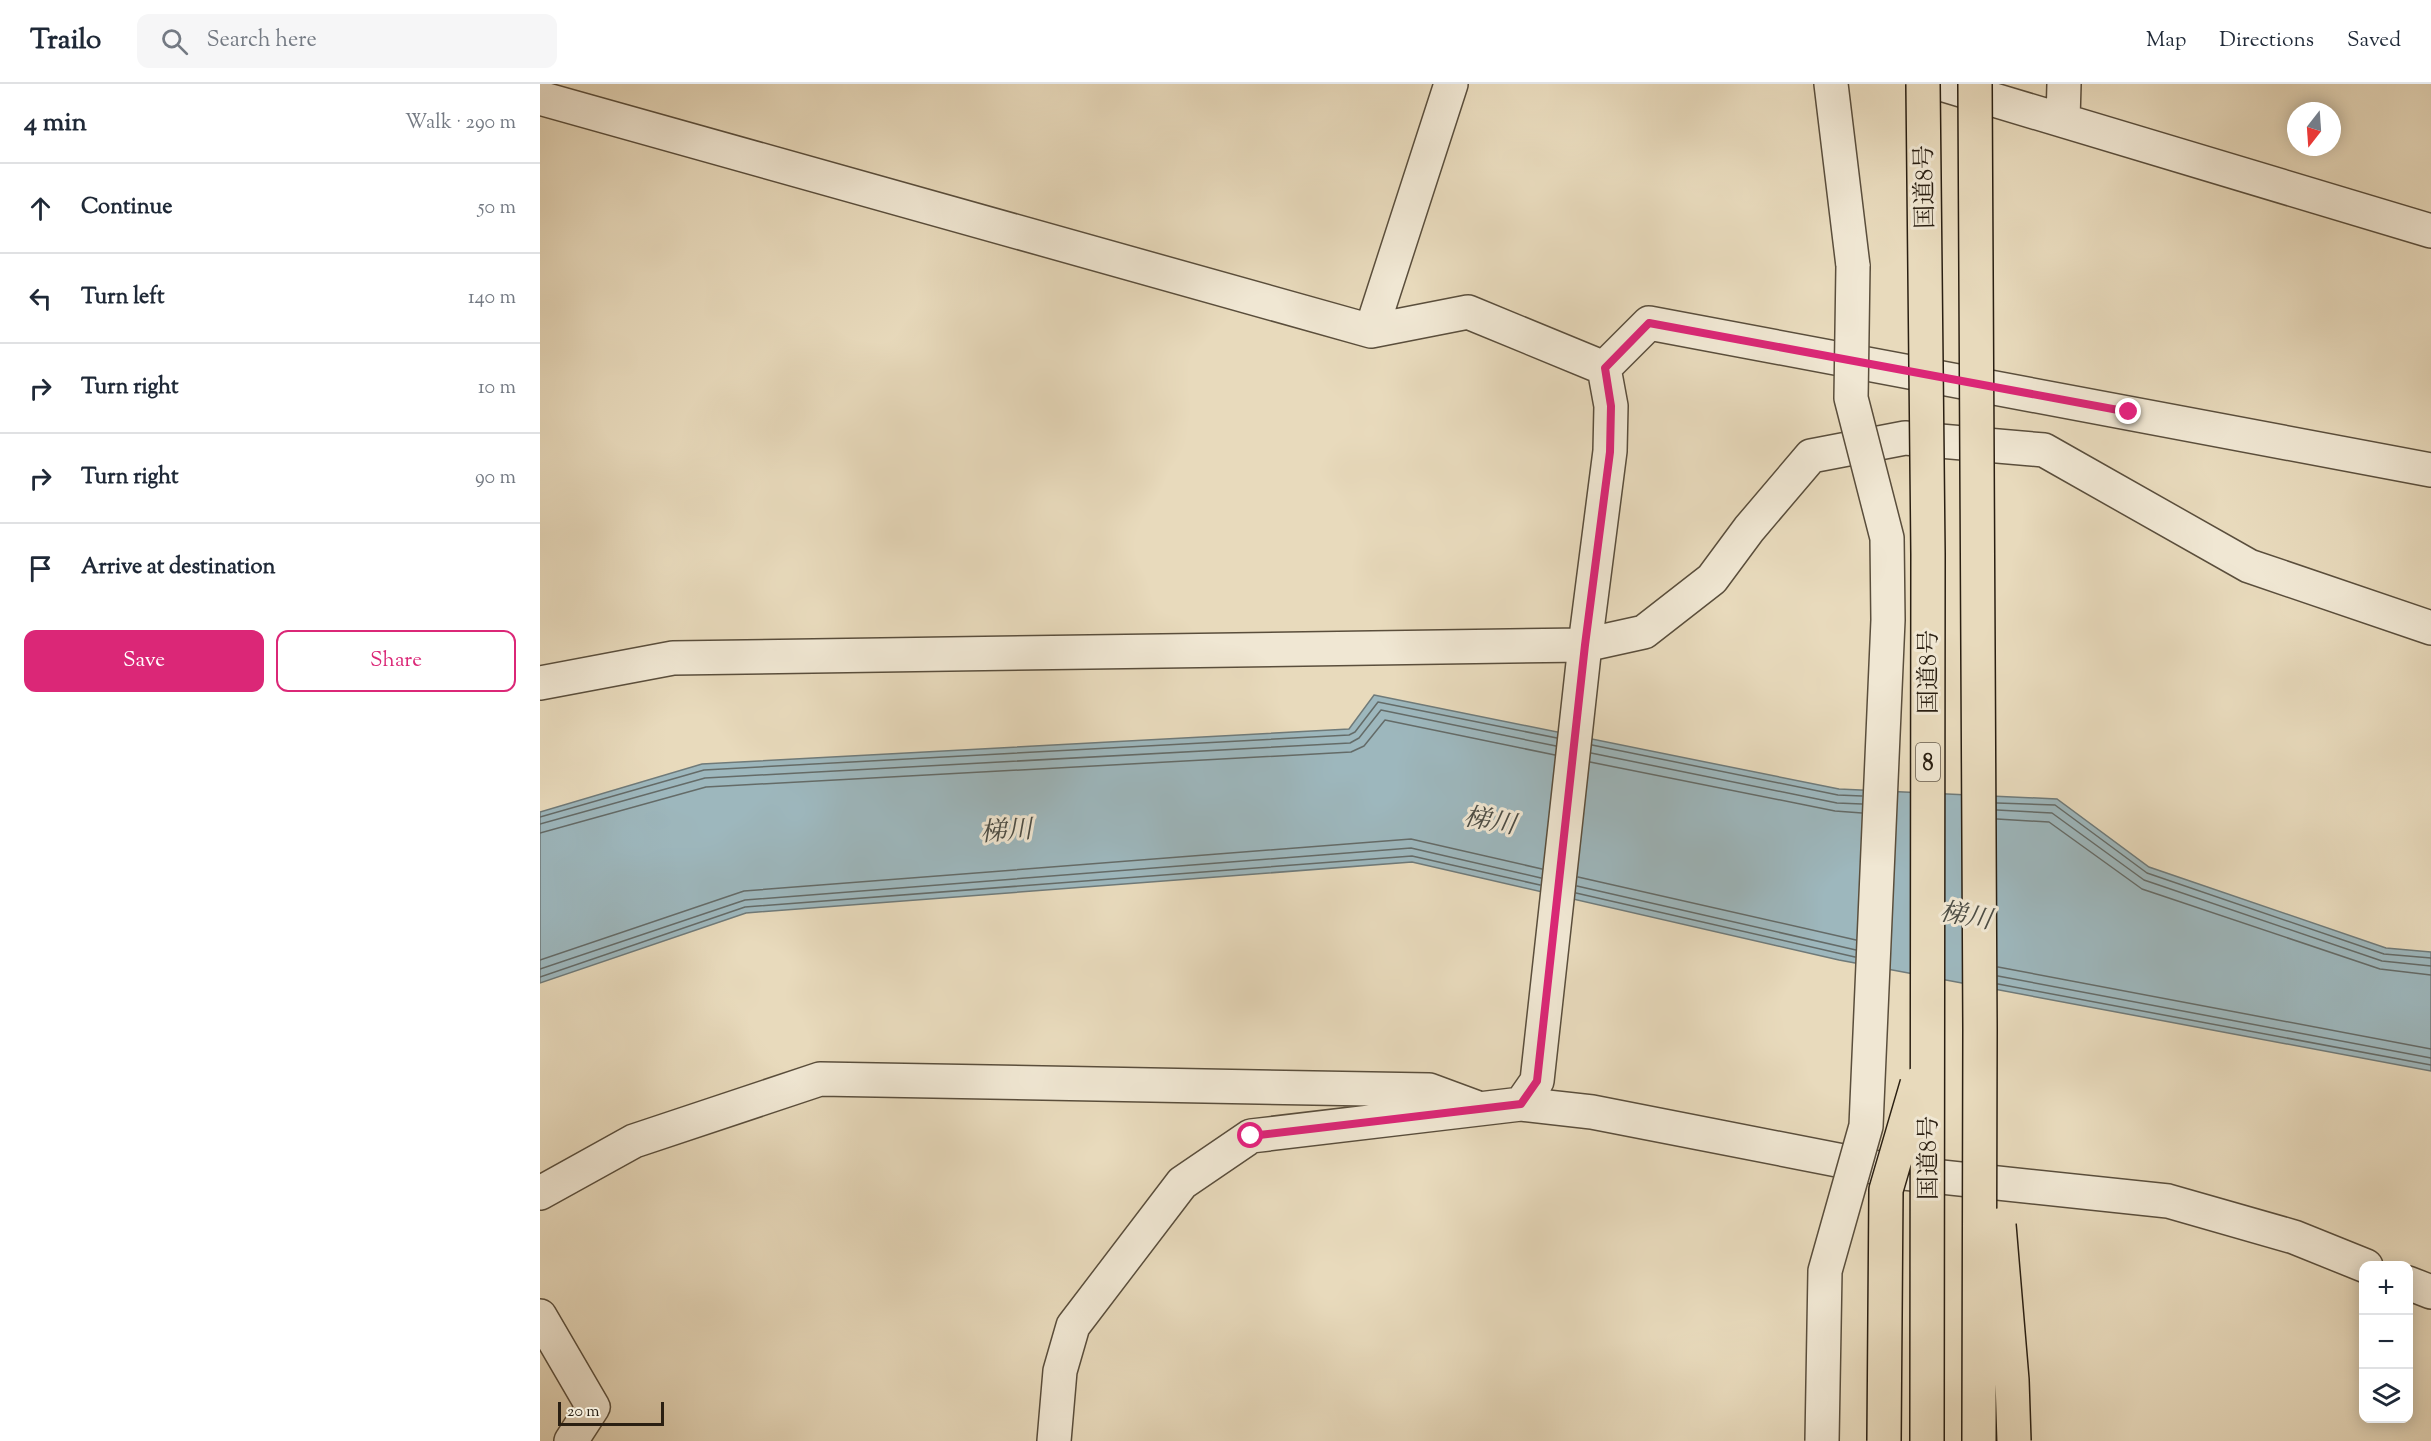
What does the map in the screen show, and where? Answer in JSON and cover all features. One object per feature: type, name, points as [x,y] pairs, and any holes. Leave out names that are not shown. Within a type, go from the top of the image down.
[{"type":"highway","name":"国道8号","points":[[1923,84],[1928,554],[1927,1441]]},
{"type":"highway","name":"国道8号","points":[[1975,84],[1980,1029],[1979,1441]]},
{"type":"highway","points":[[1980,1029],[2012,1380],[2014,1441]]},
{"type":"highway","points":[[1884,1441],[1886,1190],[1928,1049]]},
{"type":"street","points":[[1371,331],[1451,84]]},
{"type":"street","points":[[1822,1441],[1825,1271],[1866,1126],[1888,620],[1887,538],[1851,398],[1853,266],[1831,84]]},
{"type":"street","points":[[1941,84],[2431,231]]},
{"type":"street","points":[[2063,120],[2064,84]]},
{"type":"street","points":[[540,98],[1371,331],[1468,312],[1605,368]]},
{"type":"street","points":[[1605,368],[1649,323],[2431,470]]},
{"type":"street","points":[[1529,1092],[1610,452],[1611,406],[1605,368]]},
{"type":"street","points":[[540,683],[673,658],[1584,653],[1644,632],[1712,579],[1749,529],[1811,456],[1905,438],[2044,450],[2250,566],[2431,628]]},
{"type":"street","points":[[540,1193],[634,1140],[819,1079],[1429,1090],[1480,1108]]},
{"type":"street","points":[[1054,1441],[1060,1371],[1073,1326],[1182,1183],[1251,1136],[1480,1108],[1529,1092],[1592,1112],[1904,1173],[2168,1201],[2294,1237],[2359,1263]]},
{"type":"street","points":[[2413,1285],[2431,1292]]},
{"type":"street","points":[[540,1316],[593,1407],[571,1441]]},
{"type":"water","name":"梯川","points":[[1374,695],[1839,789],[2057,799],[2149,867],[2386,948],[2431,952],[2431,1071],[1839,960],[1412,862],[746,913],[540,983],[540,812],[702,764],[1349,729]]},
{"type":"route","points":[[1251,1136],[1521,1104],[1537,1081],[1585,645],[1610,452],[1611,406],[1605,368],[1649,323],[2129,412]]}]
